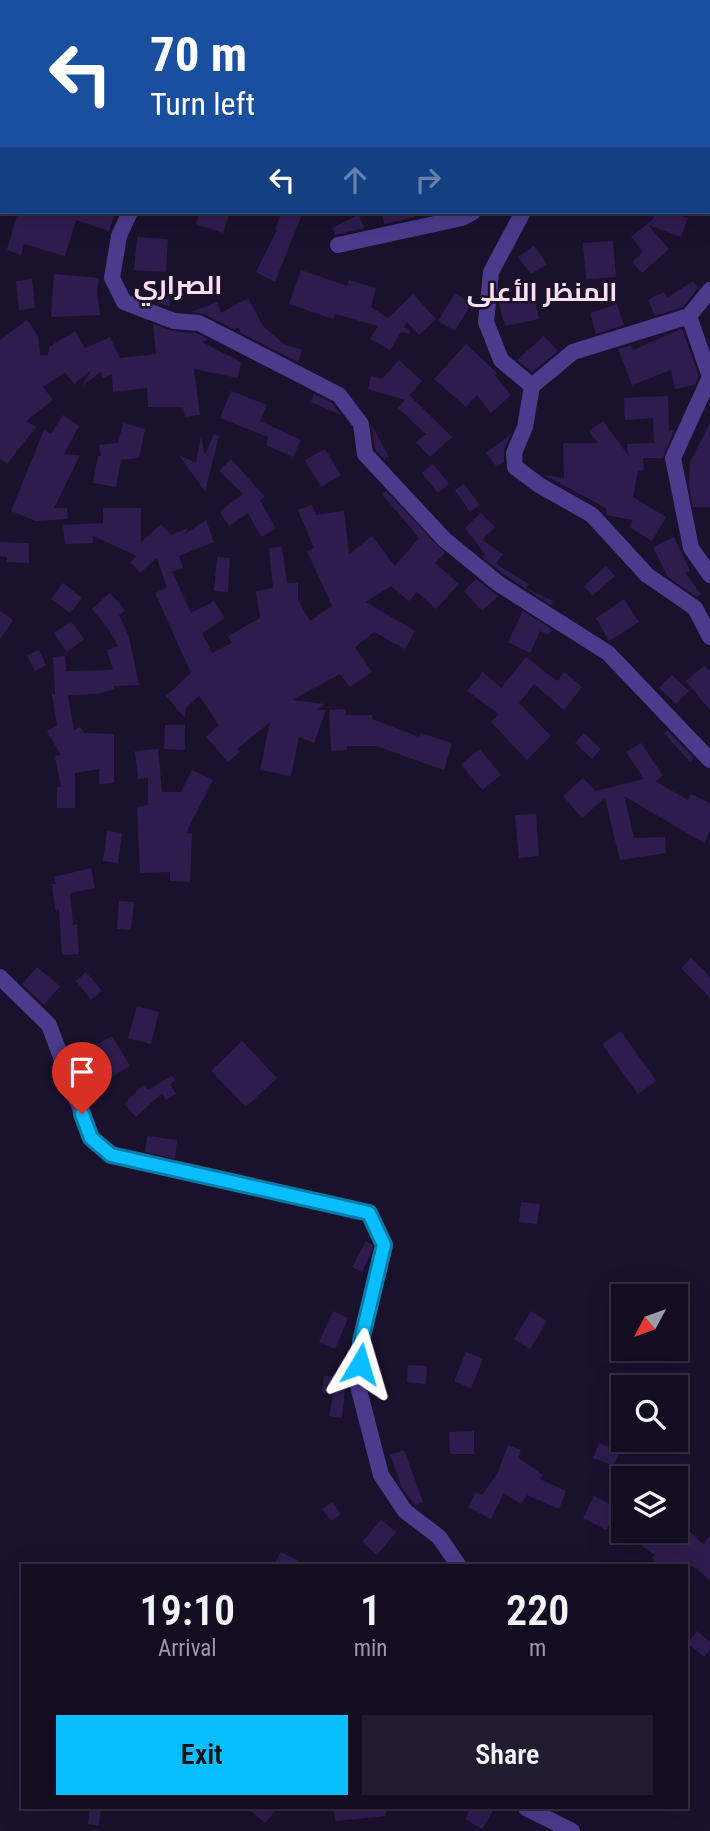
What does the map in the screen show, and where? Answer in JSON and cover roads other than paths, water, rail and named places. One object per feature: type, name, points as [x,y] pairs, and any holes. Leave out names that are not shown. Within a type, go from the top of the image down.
[{"type":"street","points":[[129,214],[119,236],[113,278],[124,302],[174,321],[199,323],[339,395],[361,424],[365,454],[435,530],[499,584],[608,653],[710,760]]},
{"type":"street","points":[[338,245],[462,218],[469,214]]},
{"type":"street","points":[[522,214],[491,272],[486,323],[501,360],[532,386]]},
{"type":"street","points":[[710,290],[689,316],[573,352],[532,386],[525,426],[514,453],[515,467],[539,485],[592,515],[647,575],[695,608],[710,637]]},
{"type":"street","points":[[689,316],[710,377],[673,458],[691,548],[710,575]]},
{"type":"street","points":[[0,976],[49,1025],[91,1138],[111,1155],[369,1213],[384,1245],[361,1341],[358,1386],[369,1418],[381,1475],[405,1511],[439,1537],[459,1564]]},
{"type":"street","points":[[528,1809],[572,1831]]},
{"type":"district","name":"الصراري","points":[[178,285]]},
{"type":"district","name":"المنظر الأعلى","points":[[542,292]]}]
